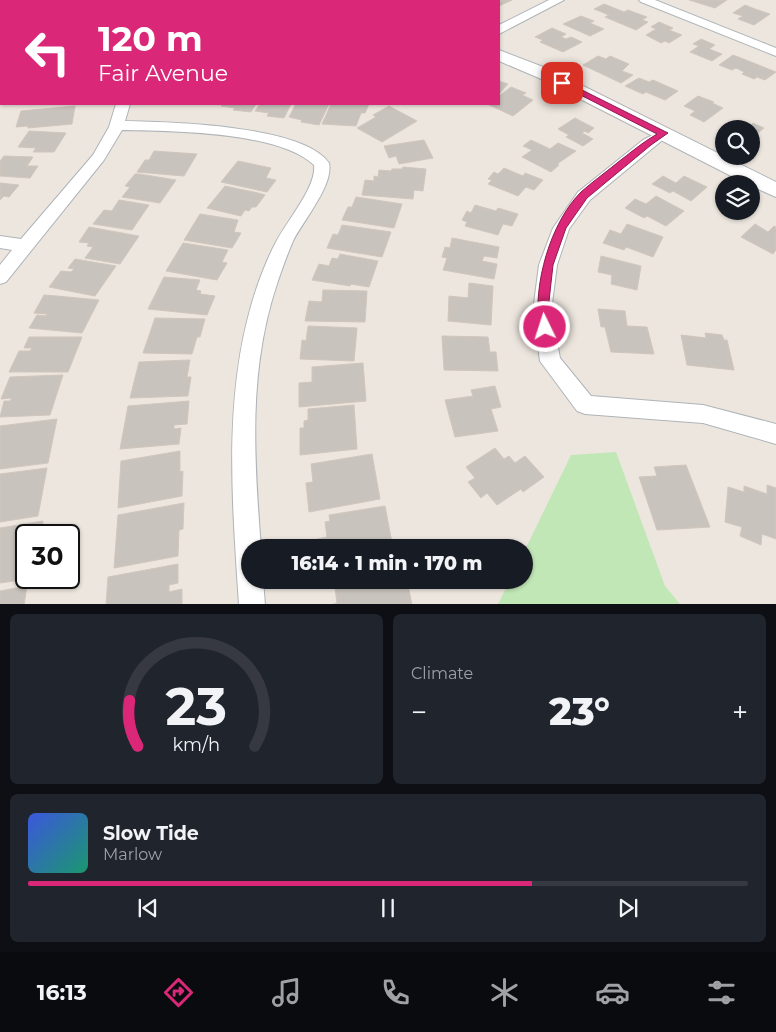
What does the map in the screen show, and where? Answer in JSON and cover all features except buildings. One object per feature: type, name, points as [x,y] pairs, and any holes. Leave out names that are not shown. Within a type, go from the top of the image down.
[{"type":"street","points":[[500,29],[558,0]]},
{"type":"street","points":[[645,0],[776,52]]},
{"type":"street","points":[[500,55],[545,74],[776,190]]},
{"type":"street","points":[[0,277],[99,157],[117,125],[123,105]]},
{"type":"street","points":[[117,125],[198,128],[239,134],[307,150],[320,162],[322,172],[319,182],[288,233],[270,276],[257,317],[245,389],[244,468],[248,539]]},
{"type":"street","points":[[664,133],[648,143],[584,196],[561,228],[548,265],[542,310],[550,361],[585,405],[703,414],[776,434]]},
{"type":"street","points":[[0,242],[25,246]]},
{"type":"street","points":[[251,589],[252,604]]},
{"type":"green space","points":[[616,452],[665,586],[680,604],[498,604],[506,589],[533,589],[533,539],[530,539],[571,455]]},
{"type":"route","points":[[545,327],[542,310],[548,265],[561,228],[584,196],[648,143],[664,133],[562,83]]}]
